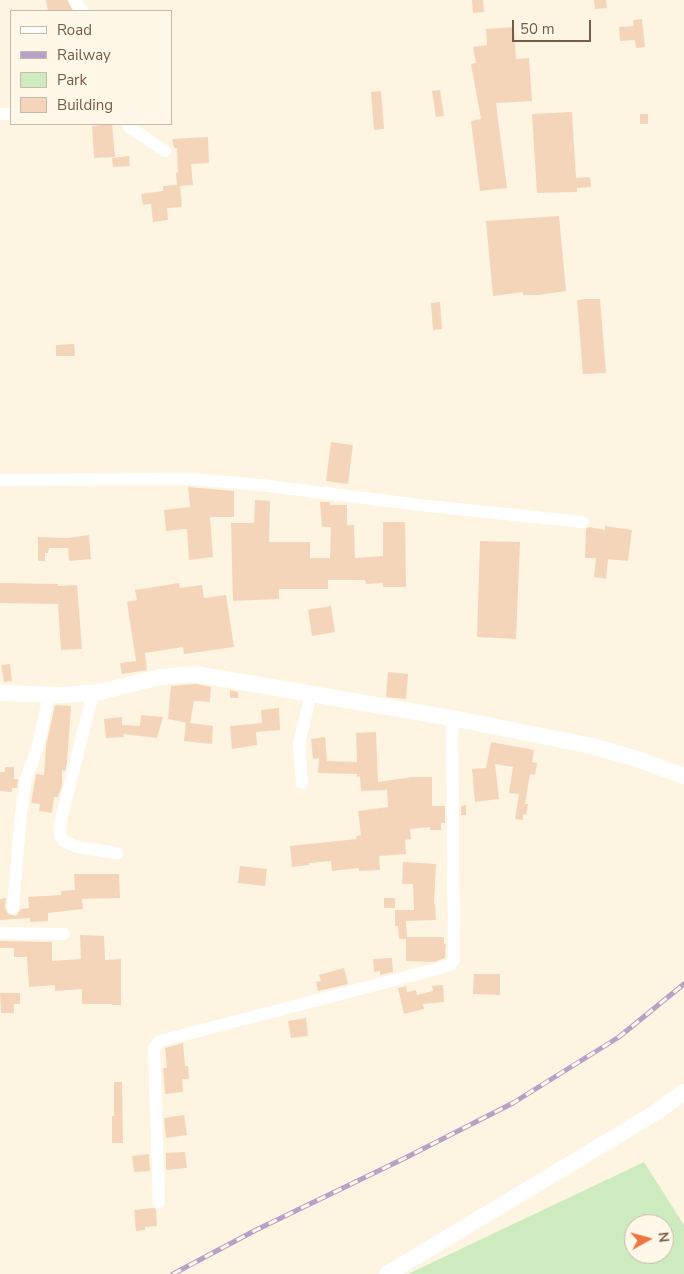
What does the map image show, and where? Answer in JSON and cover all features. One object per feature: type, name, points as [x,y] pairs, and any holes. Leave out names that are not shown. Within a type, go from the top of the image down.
[{"type":"street","points":[[128,125],[165,151]]},
{"type":"street","points":[[0,480],[192,479],[262,485],[428,506],[583,522]]},
{"type":"street","points":[[0,693],[50,695],[93,692],[160,677],[195,674],[452,718],[592,746],[637,759],[684,776]]},
{"type":"street","points":[[93,692],[60,824],[60,834],[63,841],[77,847],[117,853]]},
{"type":"street","points":[[302,783],[299,744],[311,694]]},
{"type":"street","points":[[13,908],[26,779],[38,746],[50,695]]},
{"type":"street","points":[[159,1202],[154,1048],[160,1041],[450,966],[454,960],[452,718]]},
{"type":"street","points":[[0,933],[64,934]]},
{"type":"street","points":[[387,1274],[655,1113],[684,1092]]},
{"type":"green space","points":[[644,1162],[684,1225],[684,1274],[408,1274]]},
{"type":"building","points":[[46,0],[67,0],[72,10],[48,10]]},
{"type":"building","points":[[472,0],[483,0],[484,12],[473,13]]},
{"type":"building","points":[[594,0],[606,0],[607,8],[595,9]]},
{"type":"building","points":[[642,19],[645,47],[636,48],[635,40],[620,41],[619,27],[634,26],[633,20]]},
{"type":"building","points":[[514,27],[516,59],[529,58],[532,101],[496,103],[507,188],[480,191],[471,121],[481,119],[471,64],[476,63],[473,47],[487,45],[486,29]]},
{"type":"building","points":[[440,90],[444,116],[436,117],[432,91]]},
{"type":"building","points":[[381,91],[384,129],[374,130],[371,92]]},
{"type":"building","points":[[572,112],[576,178],[590,177],[591,187],[577,188],[577,192],[537,193],[532,114]]},
{"type":"building","points":[[640,114],[648,114],[648,124],[640,124]]},
{"type":"building","points":[[112,125],[115,157],[94,158],[92,126]]},
{"type":"building","points":[[208,137],[209,163],[191,164],[193,185],[180,186],[182,207],[167,208],[168,220],[153,222],[151,204],[143,205],[141,194],[163,191],[163,186],[177,185],[177,148],[174,148],[172,139]]},
{"type":"building","points":[[129,156],[130,166],[113,167],[112,158]]},
{"type":"building","points":[[559,216],[566,291],[539,295],[523,295],[523,292],[493,296],[486,221]]},
{"type":"building","points":[[600,299],[606,373],[583,374],[577,300]]},
{"type":"building","points":[[440,302],[442,329],[433,330],[431,303]]},
{"type":"building","points":[[74,344],[75,356],[56,356],[56,345]]},
{"type":"building","points":[[331,442],[353,445],[348,484],[326,481]]},
{"type":"building","points":[[188,487],[234,491],[234,517],[210,517],[213,557],[189,560],[187,529],[166,531],[164,510],[190,507]]},
{"type":"building","points":[[255,500],[270,501],[269,542],[310,542],[310,558],[330,558],[331,527],[322,527],[320,502],[330,502],[330,505],[347,505],[347,525],[354,525],[355,558],[383,556],[383,522],[405,522],[406,587],[383,587],[383,583],[366,584],[365,580],[328,580],[328,589],[279,589],[279,599],[233,601],[231,523],[254,523]]},
{"type":"building","points":[[605,526],[632,530],[628,561],[608,559],[606,579],[594,577],[596,558],[585,558],[586,529],[589,527],[605,530]]},
{"type":"building","points":[[89,535],[91,559],[69,561],[68,548],[49,548],[48,553],[45,553],[45,561],[38,561],[38,537],[67,538]]},
{"type":"building","points":[[480,541],[520,542],[516,639],[477,637]]},
{"type":"building","points":[[0,583],[77,585],[82,649],[61,650],[58,604],[0,603]]},
{"type":"building","points":[[179,583],[180,588],[202,585],[204,598],[226,595],[234,647],[184,654],[183,647],[145,653],[147,670],[122,674],[120,663],[136,661],[127,602],[137,600],[135,590]]},
{"type":"building","points":[[331,606],[335,632],[312,636],[308,610]]},
{"type":"building","points":[[10,664],[12,681],[4,682],[1,665]]},
{"type":"building","points":[[388,672],[408,674],[406,699],[386,697]]},
{"type":"building","points":[[195,684],[211,687],[210,702],[194,701],[190,723],[213,726],[212,744],[184,741],[186,723],[168,719],[171,686]]},
{"type":"building","points":[[230,690],[238,692],[238,698],[230,698]]},
{"type":"building","points":[[55,705],[71,706],[67,763],[65,771],[62,770],[62,785],[58,797],[54,797],[52,813],[39,811],[40,804],[31,803],[36,774],[44,775],[46,746]]},
{"type":"building","points":[[279,708],[280,730],[256,732],[257,745],[232,749],[230,726],[262,723],[261,710]]},
{"type":"building","points":[[141,715],[163,717],[157,738],[123,734],[124,737],[106,738],[104,719],[122,717],[122,725],[140,726]]},
{"type":"building","points":[[376,732],[378,782],[412,777],[432,777],[432,806],[445,806],[445,823],[441,823],[441,830],[430,830],[430,827],[410,829],[411,839],[405,840],[406,854],[379,856],[380,870],[359,871],[359,868],[332,871],[331,861],[292,867],[290,846],[357,839],[356,836],[361,835],[358,811],[388,807],[387,790],[361,791],[360,776],[357,777],[357,774],[318,773],[319,758],[313,759],[311,739],[325,737],[327,761],[357,762],[356,733]]},
{"type":"building","points":[[491,742],[534,750],[532,762],[537,763],[535,775],[530,774],[525,804],[528,804],[526,815],[523,814],[523,820],[515,819],[519,794],[509,793],[513,767],[495,764],[499,799],[475,802],[472,769],[486,768]]},
{"type":"building","points":[[5,767],[14,767],[14,779],[18,779],[17,788],[12,788],[12,792],[0,791],[0,772],[5,772]]},
{"type":"building","points":[[466,805],[466,815],[461,815],[461,806]]},
{"type":"building","points":[[403,862],[436,864],[434,904],[436,920],[406,921],[407,937],[444,937],[444,944],[446,944],[445,958],[434,962],[406,961],[406,939],[399,939],[398,926],[395,926],[395,910],[414,910],[413,884],[402,884]]},
{"type":"building","points":[[240,866],[267,869],[265,886],[238,883]]},
{"type":"building","points":[[74,874],[119,874],[120,898],[82,899],[83,909],[48,913],[48,921],[30,922],[30,918],[0,920],[0,899],[6,898],[5,908],[8,914],[16,916],[21,909],[29,908],[28,897],[61,895],[61,891],[75,890]]},
{"type":"building","points":[[384,898],[395,898],[395,908],[384,908]]},
{"type":"building","points":[[80,935],[104,936],[105,960],[121,959],[121,1005],[82,1004],[82,989],[55,991],[55,985],[29,987],[27,957],[14,957],[14,948],[0,948],[0,941],[52,942],[52,961],[81,959]]},
{"type":"building","points":[[392,958],[393,972],[380,975],[380,971],[374,972],[373,959]]},
{"type":"building","points":[[344,968],[348,984],[318,991],[316,982],[321,981],[319,975]]},
{"type":"building","points":[[474,974],[500,974],[500,995],[473,994]]},
{"type":"building","points":[[443,985],[444,1002],[423,1004],[424,1009],[404,1014],[398,988],[406,986],[407,992],[416,990],[417,995],[433,991],[432,986]]},
{"type":"building","points":[[0,993],[20,993],[20,1004],[14,1004],[14,1013],[1,1013]]},
{"type":"building","points":[[306,1018],[308,1036],[291,1038],[288,1021]]},
{"type":"building","points":[[183,1043],[185,1066],[188,1066],[189,1079],[182,1079],[183,1092],[165,1094],[163,1068],[167,1068],[165,1048]]},
{"type":"building","points":[[114,1082],[122,1082],[123,1143],[112,1143]]},
{"type":"building","points":[[184,1115],[187,1135],[166,1138],[164,1118]]},
{"type":"building","points":[[185,1152],[187,1168],[166,1170],[166,1153]]},
{"type":"building","points":[[149,1154],[150,1171],[134,1172],[132,1156]]},
{"type":"building","points":[[156,1209],[157,1226],[145,1227],[145,1230],[136,1231],[134,1210]]},
{"type":"railway","points":[[173,1274],[256,1230],[513,1103],[619,1037],[684,984]]}]
